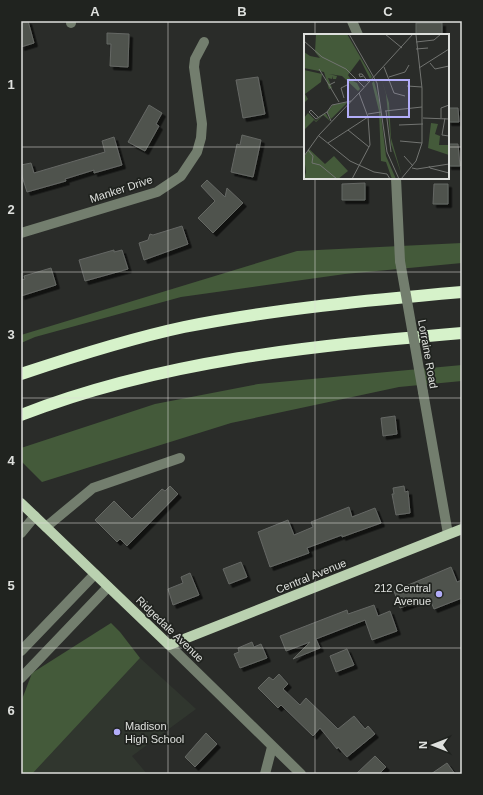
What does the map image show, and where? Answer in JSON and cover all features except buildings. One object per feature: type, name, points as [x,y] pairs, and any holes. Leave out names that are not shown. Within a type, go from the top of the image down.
[{"type":"highway","points":[[21,374],[99,348],[183,328],[266,313],[359,301],[462,292]]},
{"type":"highway","points":[[21,415],[111,385],[192,365],[275,352],[462,333]]},
{"type":"main road","name":"Ridgedale Avenue","points":[[21,503],[169,645]]},
{"type":"main road","name":"Central Avenue","points":[[169,645],[462,529]]},
{"type":"street","points":[[352,21],[358,34]]},
{"type":"street","name":"Manker Drive","points":[[21,233],[157,192],[181,176],[197,152],[201,138],[202,124],[194,67],[195,58],[204,42]]},
{"type":"street","name":"Lorraine Road","points":[[396,179],[400,261],[448,534]]},
{"type":"street","points":[[46,527],[93,488],[180,458]]},
{"type":"street","points":[[21,533],[35,516]]},
{"type":"street","points":[[21,651],[95,574]]},
{"type":"street","points":[[21,678],[108,587]]},
{"type":"street","name":"Ridgedale Avenue","points":[[169,645],[301,774]]},
{"type":"street","points":[[265,774],[272,747]]},
{"type":"shaded area","name":"Madison High School","points":[[140,658],[196,709],[132,756],[147,774],[32,774]]},
{"type":"green space","points":[[462,243],[462,263],[345,274],[181,297],[35,337],[21,343],[21,335],[297,251]]},
{"type":"green space","points":[[462,365],[462,381],[399,387],[231,423],[42,482],[21,461],[21,448],[155,404],[258,384]]},
{"type":"green space","points":[[111,623],[140,658],[32,774],[21,774],[21,702],[32,673]]},
{"type":"place","name":"212 Central Avenue","points":[[439,594]]},
{"type":"place","name":"Madison High School","points":[[117,732]]}]
